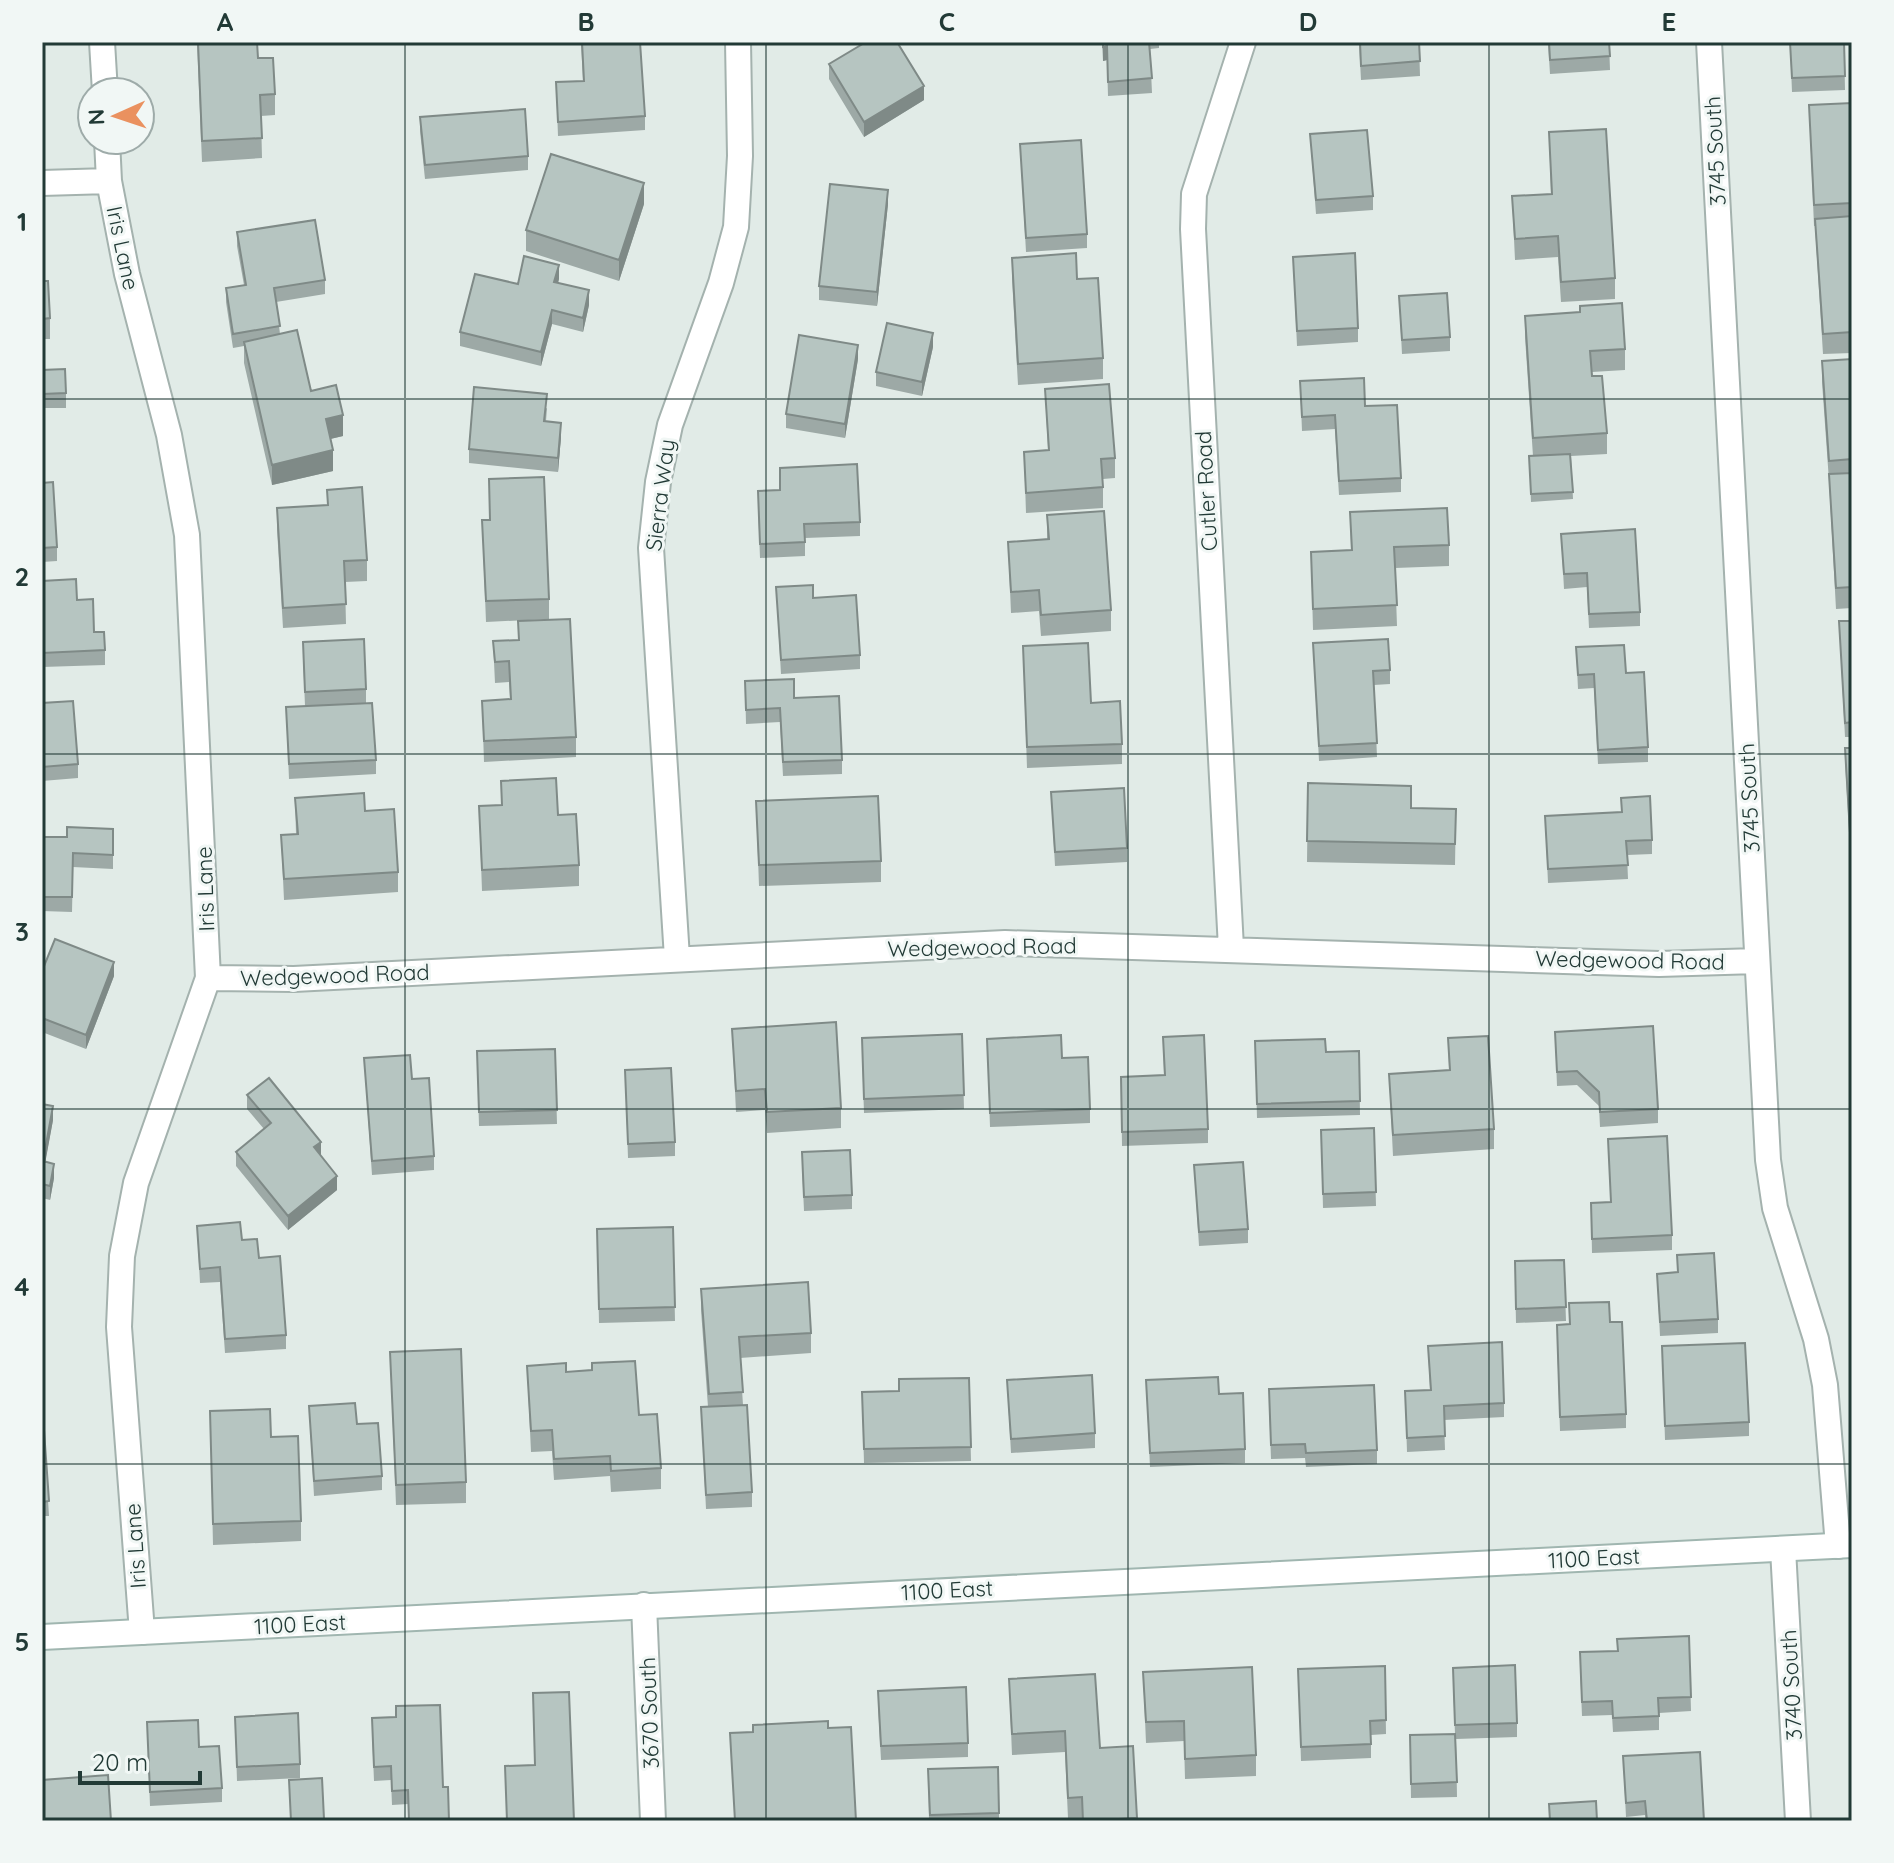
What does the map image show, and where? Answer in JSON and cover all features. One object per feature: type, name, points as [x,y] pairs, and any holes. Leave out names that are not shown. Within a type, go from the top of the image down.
[{"type":"street","points":[[102,42],[104,76]]},
{"type":"street","name":"Sierra Way","points":[[677,958],[651,548],[658,482],[670,425],[721,283],[736,227],[740,156],[738,42]]},
{"type":"street","name":"Cutler Road","points":[[1231,948],[1193,229],[1194,194],[1243,42]]},
{"type":"street","name":"3745 South","points":[[1709,42],[1768,1160],[1775,1208],[1816,1339],[1825,1385],[1845,1546]]},
{"type":"street","name":"Iris Lane","points":[[108,156],[109,181],[127,274],[169,435],[187,535],[208,978],[136,1183],[122,1256],[119,1327],[142,1632]]},
{"type":"street","points":[[42,183],[109,181]]},
{"type":"street","name":"Wedgewood Road","points":[[208,978],[294,979],[1005,943],[1659,964],[1757,961]]},
{"type":"street","name":"1100 East","points":[[42,1637],[1845,1546]]},
{"type":"street","name":"3740 South","points":[[1783,1549],[1798,1821]]},
{"type":"street","name":"3670 South","points":[[644,1605],[653,1821]]},
{"type":"building","points":[[198,42],[257,42],[258,58],[273,58],[275,94],[260,95],[262,138],[202,141]]},
{"type":"building","points":[[582,42],[640,42],[645,116],[558,122],[556,82],[584,81]]},
{"type":"building","points":[[866,42],[897,42],[924,86],[864,122],[829,64]]},
{"type":"building","points":[[1103,42],[1149,42],[1152,78],[1108,82],[1107,46],[1103,47]]},
{"type":"building","points":[[1360,42],[1419,42],[1420,61],[1361,66]]},
{"type":"building","points":[[1549,42],[1609,42],[1610,56],[1550,60]]},
{"type":"building","points":[[1790,42],[1844,42],[1845,76],[1792,78]]},
{"type":"building","points":[[1852,103],[1852,203],[1814,205],[1809,105]]},
{"type":"building","points":[[525,109],[528,156],[425,165],[420,117]]},
{"type":"building","points":[[1606,129],[1615,278],[1561,282],[1558,236],[1515,239],[1512,196],[1552,194],[1549,132]]},
{"type":"building","points":[[1367,130],[1373,196],[1316,200],[1310,134]]},
{"type":"building","points":[[1081,140],[1087,234],[1026,238],[1020,144]]},
{"type":"building","points":[[551,154],[644,183],[619,260],[526,230]]},
{"type":"building","points":[[830,184],[888,190],[877,292],[819,286]]},
{"type":"building","points":[[1852,216],[1852,332],[1823,334],[1815,219]]},
{"type":"building","points":[[315,220],[325,280],[274,288],[280,326],[233,334],[226,288],[246,285],[237,232]]},
{"type":"building","points":[[1076,253],[1077,279],[1098,278],[1103,358],[1018,364],[1012,258]]},
{"type":"building","points":[[1355,253],[1358,328],[1297,331],[1293,257]]},
{"type":"building","points":[[524,256],[559,265],[554,282],[589,290],[583,318],[552,310],[541,352],[460,332],[475,274],[518,284]]},
{"type":"building","points":[[42,281],[48,281],[50,318],[42,319]]},
{"type":"building","points":[[1447,293],[1450,337],[1402,340],[1399,296]]},
{"type":"building","points":[[1622,303],[1625,349],[1590,351],[1592,376],[1602,376],[1607,433],[1533,438],[1525,316],[1580,312],[1580,306]]},
{"type":"building","points":[[887,323],[933,333],[922,382],[876,372]]},
{"type":"building","points":[[297,330],[311,391],[336,385],[343,415],[326,419],[333,450],[272,465],[244,342]]},
{"type":"building","points":[[799,335],[858,345],[845,424],[786,414]]},
{"type":"building","points":[[1852,359],[1852,459],[1829,461],[1822,361]]},
{"type":"building","points":[[65,369],[66,393],[42,394],[42,370]]},
{"type":"building","points":[[1364,378],[1365,406],[1397,405],[1401,478],[1339,481],[1335,415],[1302,417],[1300,381]]},
{"type":"building","points":[[1109,384],[1115,458],[1101,459],[1103,487],[1026,493],[1024,452],[1049,450],[1045,389]]},
{"type":"building","points":[[474,387],[547,394],[544,421],[561,423],[558,458],[469,449]]},
{"type":"building","points":[[1570,454],[1573,492],[1531,494],[1529,456]]},
{"type":"building","points":[[857,464],[860,522],[804,524],[805,542],[760,544],[758,491],[780,490],[780,468]]},
{"type":"building","points":[[1852,473],[1852,587],[1836,588],[1829,474]]},
{"type":"building","points":[[544,477],[549,599],[486,601],[482,520],[490,520],[489,479]]},
{"type":"building","points":[[53,482],[57,547],[42,548],[42,483]]},
{"type":"building","points":[[362,487],[367,560],[344,561],[346,604],[283,608],[277,508],[328,505],[327,490]]},
{"type":"building","points":[[1447,508],[1449,545],[1394,547],[1397,605],[1313,609],[1311,552],[1352,550],[1350,512]]},
{"type":"building","points":[[1104,511],[1111,610],[1041,615],[1039,590],[1011,592],[1008,542],[1049,539],[1047,515]]},
{"type":"building","points":[[1635,529],[1640,612],[1589,614],[1587,573],[1564,574],[1561,534]]},
{"type":"building","points":[[76,579],[77,600],[93,599],[94,632],[104,632],[105,650],[42,653],[42,581]]},
{"type":"building","points":[[813,585],[813,598],[856,595],[860,655],[781,660],[776,587]]},
{"type":"building","points":[[570,619],[576,737],[484,741],[482,701],[511,699],[509,661],[495,662],[493,641],[519,640],[518,621]]},
{"type":"building","points":[[1839,621],[1852,621],[1852,722],[1845,723]]},
{"type":"building","points":[[364,639],[366,689],[305,692],[303,642]]},
{"type":"building","points":[[1388,639],[1390,670],[1373,671],[1377,743],[1319,746],[1313,643]]},
{"type":"building","points":[[1088,643],[1091,703],[1120,701],[1122,744],[1027,747],[1023,646]]},
{"type":"building","points":[[1624,645],[1626,673],[1644,672],[1648,747],[1598,750],[1594,674],[1578,675],[1576,647]]},
{"type":"building","points":[[794,679],[794,698],[839,696],[842,760],[783,762],[780,708],[746,710],[745,681]]},
{"type":"building","points":[[73,701],[78,764],[42,767],[42,703]]},
{"type":"building","points":[[372,703],[376,760],[289,764],[286,707]]},
{"type":"building","points":[[1845,748],[1852,748],[1852,850],[1851,850]]},
{"type":"building","points":[[556,778],[558,815],[576,814],[579,865],[482,870],[479,806],[502,805],[501,781]]},
{"type":"building","points":[[1308,783],[1411,786],[1411,808],[1456,809],[1455,844],[1307,841]]},
{"type":"building","points":[[1124,788],[1127,848],[1055,852],[1051,792]]},
{"type":"building","points":[[364,793],[365,811],[394,809],[398,872],[284,879],[281,835],[298,834],[295,798]]},
{"type":"building","points":[[878,796],[881,861],[759,865],[756,801]]},
{"type":"building","points":[[1650,796],[1652,840],[1626,841],[1628,865],[1548,869],[1545,816],[1622,812],[1621,798]]},
{"type":"building","points":[[67,827],[113,829],[113,855],[73,853],[72,897],[42,897],[42,837],[67,837]]},
{"type":"building","points":[[55,939],[114,962],[86,1035],[42,1018],[42,971]]},
{"type":"building","points":[[836,1022],[841,1108],[767,1112],[765,1089],[736,1091],[732,1029]]},
{"type":"building","points":[[1653,1026],[1658,1109],[1600,1112],[1599,1092],[1577,1071],[1557,1072],[1555,1032]]},
{"type":"building","points":[[962,1034],[964,1095],[864,1099],[862,1038]]},
{"type":"building","points":[[1061,1035],[1062,1058],[1088,1057],[1090,1109],[990,1113],[987,1039]]},
{"type":"building","points":[[1204,1035],[1208,1129],[1122,1132],[1121,1077],[1165,1075],[1163,1037]]},
{"type":"building","points":[[1488,1036],[1494,1129],[1393,1135],[1389,1074],[1450,1070],[1448,1038]]},
{"type":"building","points":[[1325,1039],[1326,1052],[1359,1051],[1360,1101],[1257,1104],[1255,1041]]},
{"type":"building","points":[[555,1049],[557,1110],[479,1112],[477,1051]]},
{"type":"building","points":[[410,1055],[412,1079],[429,1078],[434,1156],[372,1161],[364,1058]]},
{"type":"building","points":[[671,1068],[675,1142],[628,1144],[625,1070]]},
{"type":"building","points":[[269,1078],[321,1142],[314,1147],[337,1176],[288,1216],[236,1152],[271,1123],[247,1095]]},
{"type":"building","points":[[42,1104],[53,1106],[43,1161],[54,1164],[50,1186],[42,1184]]},
{"type":"building","points":[[1374,1128],[1376,1192],[1323,1194],[1321,1130]]},
{"type":"building","points":[[1667,1136],[1672,1235],[1592,1239],[1591,1203],[1611,1202],[1608,1139]]},
{"type":"building","points":[[850,1150],[852,1195],[804,1197],[802,1152]]},
{"type":"building","points":[[1243,1162],[1248,1229],[1199,1232],[1194,1165]]},
{"type":"building","points":[[240,1222],[242,1240],[257,1239],[259,1258],[280,1256],[286,1335],[225,1339],[220,1267],[200,1269],[197,1226]]},
{"type":"building","points":[[673,1227],[675,1307],[599,1309],[597,1229]]},
{"type":"building","points":[[1714,1253],[1718,1319],[1660,1322],[1657,1274],[1678,1272],[1677,1255]]},
{"type":"building","points":[[1564,1260],[1566,1307],[1516,1309],[1515,1261]]},
{"type":"building","points":[[808,1282],[811,1333],[739,1337],[743,1392],[709,1394],[701,1289]]},
{"type":"building","points":[[1609,1302],[1610,1322],[1622,1322],[1626,1414],[1560,1417],[1557,1325],[1570,1324],[1569,1303]]},
{"type":"building","points":[[1502,1342],[1504,1403],[1444,1406],[1445,1436],[1407,1438],[1405,1391],[1431,1390],[1428,1346]]},
{"type":"building","points":[[1745,1343],[1749,1422],[1665,1426],[1662,1346]]},
{"type":"building","points":[[461,1349],[466,1482],[396,1485],[390,1352]]},
{"type":"building","points":[[635,1361],[639,1415],[657,1414],[661,1468],[611,1471],[610,1456],[554,1459],[552,1430],[531,1431],[527,1366],[566,1363],[566,1372],[592,1370],[592,1363]]},
{"type":"building","points":[[1092,1375],[1095,1433],[1011,1439],[1007,1380]]},
{"type":"building","points":[[1218,1377],[1219,1394],[1243,1393],[1245,1449],[1150,1453],[1146,1380]]},
{"type":"building","points":[[969,1378],[971,1447],[864,1449],[862,1392],[899,1391],[899,1379]]},
{"type":"building","points":[[1374,1385],[1377,1450],[1306,1453],[1305,1444],[1271,1445],[1269,1389]]},
{"type":"building","points":[[42,1402],[49,1501],[42,1502]]},
{"type":"building","points":[[355,1403],[357,1424],[378,1423],[382,1476],[314,1481],[309,1406]]},
{"type":"building","points":[[747,1405],[752,1492],[706,1495],[701,1407]]},
{"type":"building","points":[[270,1409],[271,1437],[298,1436],[301,1521],[213,1524],[210,1411]]},
{"type":"building","points":[[1689,1636],[1691,1697],[1658,1698],[1659,1716],[1613,1718],[1612,1701],[1582,1702],[1580,1652],[1618,1651],[1617,1639]]},
{"type":"building","points":[[1515,1665],[1517,1723],[1455,1725],[1453,1668]]},
{"type":"building","points":[[1385,1666],[1386,1720],[1370,1721],[1371,1744],[1301,1747],[1298,1669]]},
{"type":"building","points":[[1252,1667],[1256,1755],[1185,1759],[1184,1721],[1146,1722],[1143,1672]]},
{"type":"building","points":[[1095,1674],[1100,1748],[1133,1746],[1137,1818],[1083,1821],[1082,1797],[1068,1798],[1065,1731],[1012,1734],[1009,1679]]},
{"type":"building","points":[[966,1687],[968,1743],[881,1746],[878,1691]]},
{"type":"building","points":[[569,1692],[574,1821],[507,1821],[505,1766],[535,1765],[533,1693]]},
{"type":"building","points":[[440,1705],[443,1787],[448,1787],[449,1821],[409,1821],[408,1790],[392,1791],[391,1766],[374,1767],[372,1718],[396,1717],[396,1706]]},
{"type":"building","points":[[298,1713],[300,1764],[237,1767],[235,1717]]},
{"type":"building","points":[[198,1720],[199,1747],[219,1746],[222,1788],[150,1792],[147,1722]]},
{"type":"building","points":[[828,1721],[828,1728],[851,1727],[856,1821],[735,1821],[730,1733],[753,1732],[753,1725]]},
{"type":"building","points":[[1455,1734],[1457,1782],[1411,1784],[1410,1735]]},
{"type":"building","points":[[1700,1752],[1704,1821],[1647,1821],[1645,1801],[1626,1803],[1623,1756]]},
{"type":"building","points":[[998,1767],[999,1813],[930,1815],[928,1769]]},
{"type":"building","points":[[108,1775],[111,1821],[42,1821],[42,1780]]},
{"type":"building","points":[[322,1778],[324,1819],[291,1821],[289,1780]]},
{"type":"building","points":[[1596,1801],[1597,1821],[1550,1821],[1549,1804]]}]
